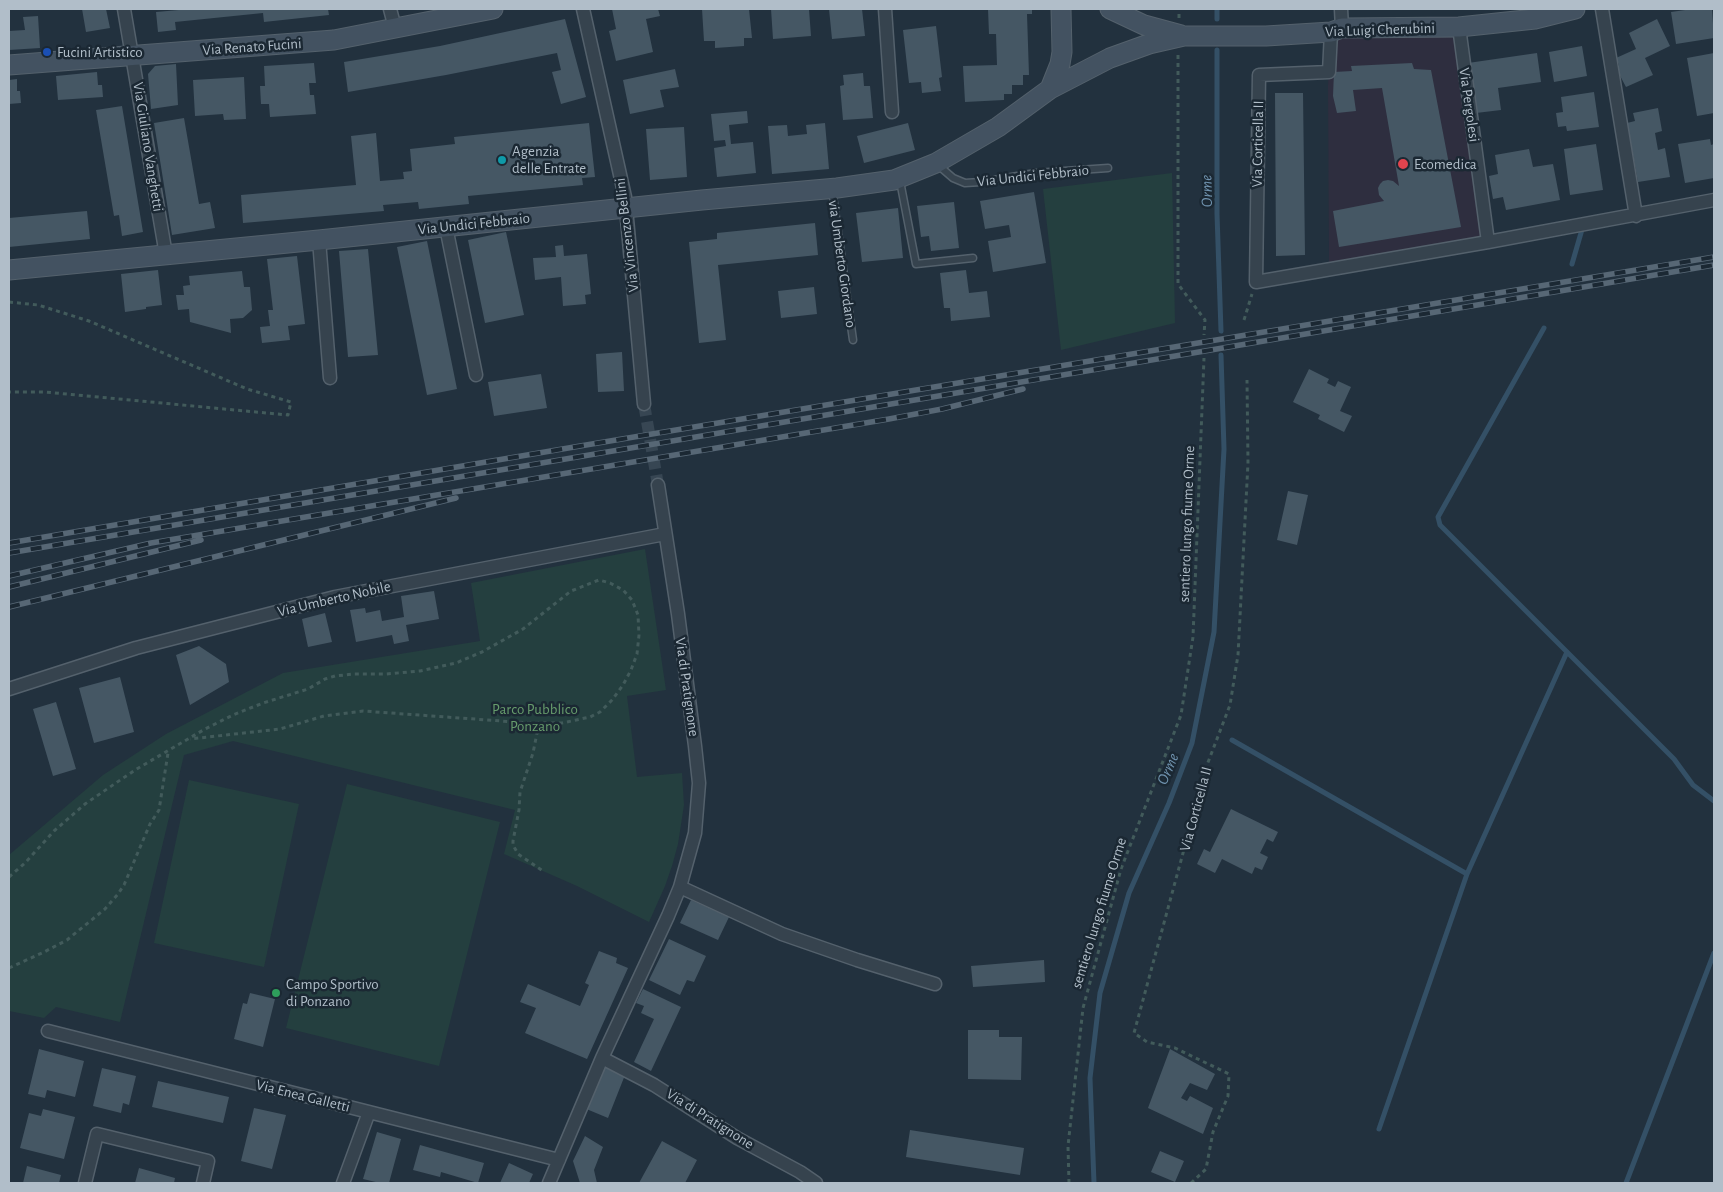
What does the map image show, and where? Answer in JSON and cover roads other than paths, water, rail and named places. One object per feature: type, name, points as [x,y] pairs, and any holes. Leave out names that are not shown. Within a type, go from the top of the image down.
[{"type":"main road","name":"Via Renato Fucini","points":[[9,65],[334,40],[493,9]]},
{"type":"main road","points":[[1050,89],[1060,64],[1062,52],[1061,9]]},
{"type":"main road","points":[[1110,9],[1164,36]]},
{"type":"main road","name":"Via Luigi Cherubini","points":[[1164,36],[1266,36],[1336,30],[1459,27],[1535,19],[1575,9]]},
{"type":"main road","name":"Via Undici Febbraio","points":[[9,270],[832,188],[894,180],[936,163],[998,128],[1050,89],[1110,58],[1149,44],[1164,36]]},
{"type":"street","name":"Via Giuliano Vanghetti","points":[[124,9],[166,255]]},
{"type":"street","points":[[390,9],[395,28]]},
{"type":"street","name":"Via Vincenzo Bellini","points":[[583,9],[627,208],[644,404]]},
{"type":"street","points":[[885,9],[892,112]]},
{"type":"street","points":[[1336,30],[1341,9]]},
{"type":"street","points":[[1602,9],[1636,216]]},
{"type":"street","name":"Via Pergolesi","points":[[1459,27],[1488,242]]},
{"type":"street","name":"Via Corticella II","points":[[1336,30],[1329,72],[1259,75],[1256,282],[1488,242]]},
{"type":"street","points":[[1488,242],[1714,200]]},
{"type":"street","points":[[446,227],[476,375]]},
{"type":"street","points":[[319,240],[330,378]]},
{"type":"street","name":"Via di Pratignone","points":[[549,1183],[602,1058],[680,888],[695,833],[699,783],[658,485]]},
{"type":"street","name":"Via Umberto Nobile","points":[[9,690],[136,648],[335,597],[665,534]]},
{"type":"street","points":[[680,888],[782,934],[935,984]]},
{"type":"street","name":"Via Enea Galletti","points":[[48,1031],[559,1160]]},
{"type":"street","name":"Via di Pratignone","points":[[602,1058],[654,1085],[737,1138],[816,1183]]},
{"type":"street","points":[[343,1183],[369,1112]]},
{"type":"street","points":[[85,1183],[97,1134],[208,1162],[203,1183]]},
{"type":"lane","name":"Via Undici Febbraio","points":[[936,163],[953,178],[965,183],[1036,173],[1108,168]]},
{"type":"lane","points":[[899,177],[916,264],[973,258]]},
{"type":"lane","name":"via Umberto Giordano","points":[[832,188],[853,340]]},
{"type":"waterway","name":"Orme","points":[[1217,9],[1217,19]]},
{"type":"waterway","name":"Orme","points":[[1217,50],[1217,214],[1221,331]]},
{"type":"waterway","points":[[1572,264],[1583,226]]},
{"type":"waterway","points":[[1544,328],[1438,517],[1440,525],[1674,759],[1693,785],[1714,801]]},
{"type":"waterway","name":"Orme","points":[[1094,1183],[1090,1078],[1100,993],[1129,893],[1169,803],[1192,743],[1214,632],[1224,449],[1221,355]]},
{"type":"waterway","points":[[1379,1129],[1467,874],[1567,652]]},
{"type":"waterway","points":[[1232,740],[1467,874]]},
{"type":"waterway","points":[[1626,1183],[1714,953]]},
{"type":"tunnel","points":[[644,404],[658,485]]},
{"type":"railway","points":[[9,543],[1714,257]]},
{"type":"railway","points":[[9,553],[1714,265]]},
{"type":"railway","points":[[9,576],[151,543],[889,419],[942,409],[1023,389]]},
{"type":"railway","points":[[9,607],[456,498]]},
{"type":"railway","points":[[9,587],[201,540]]},
{"type":"place","name":"Fucini Artistico","points":[[47,52]]},
{"type":"place","name":"Agenzia delle Entrate","points":[[502,160]]},
{"type":"place","name":"Ecomedica","points":[[1403,164]]},
{"type":"place","name":"Campo Sportivo di Ponzano","points":[[276,993]]},
{"type":"park label","name":"Parco Pubblico Ponzano","points":[[535,718]]}]
